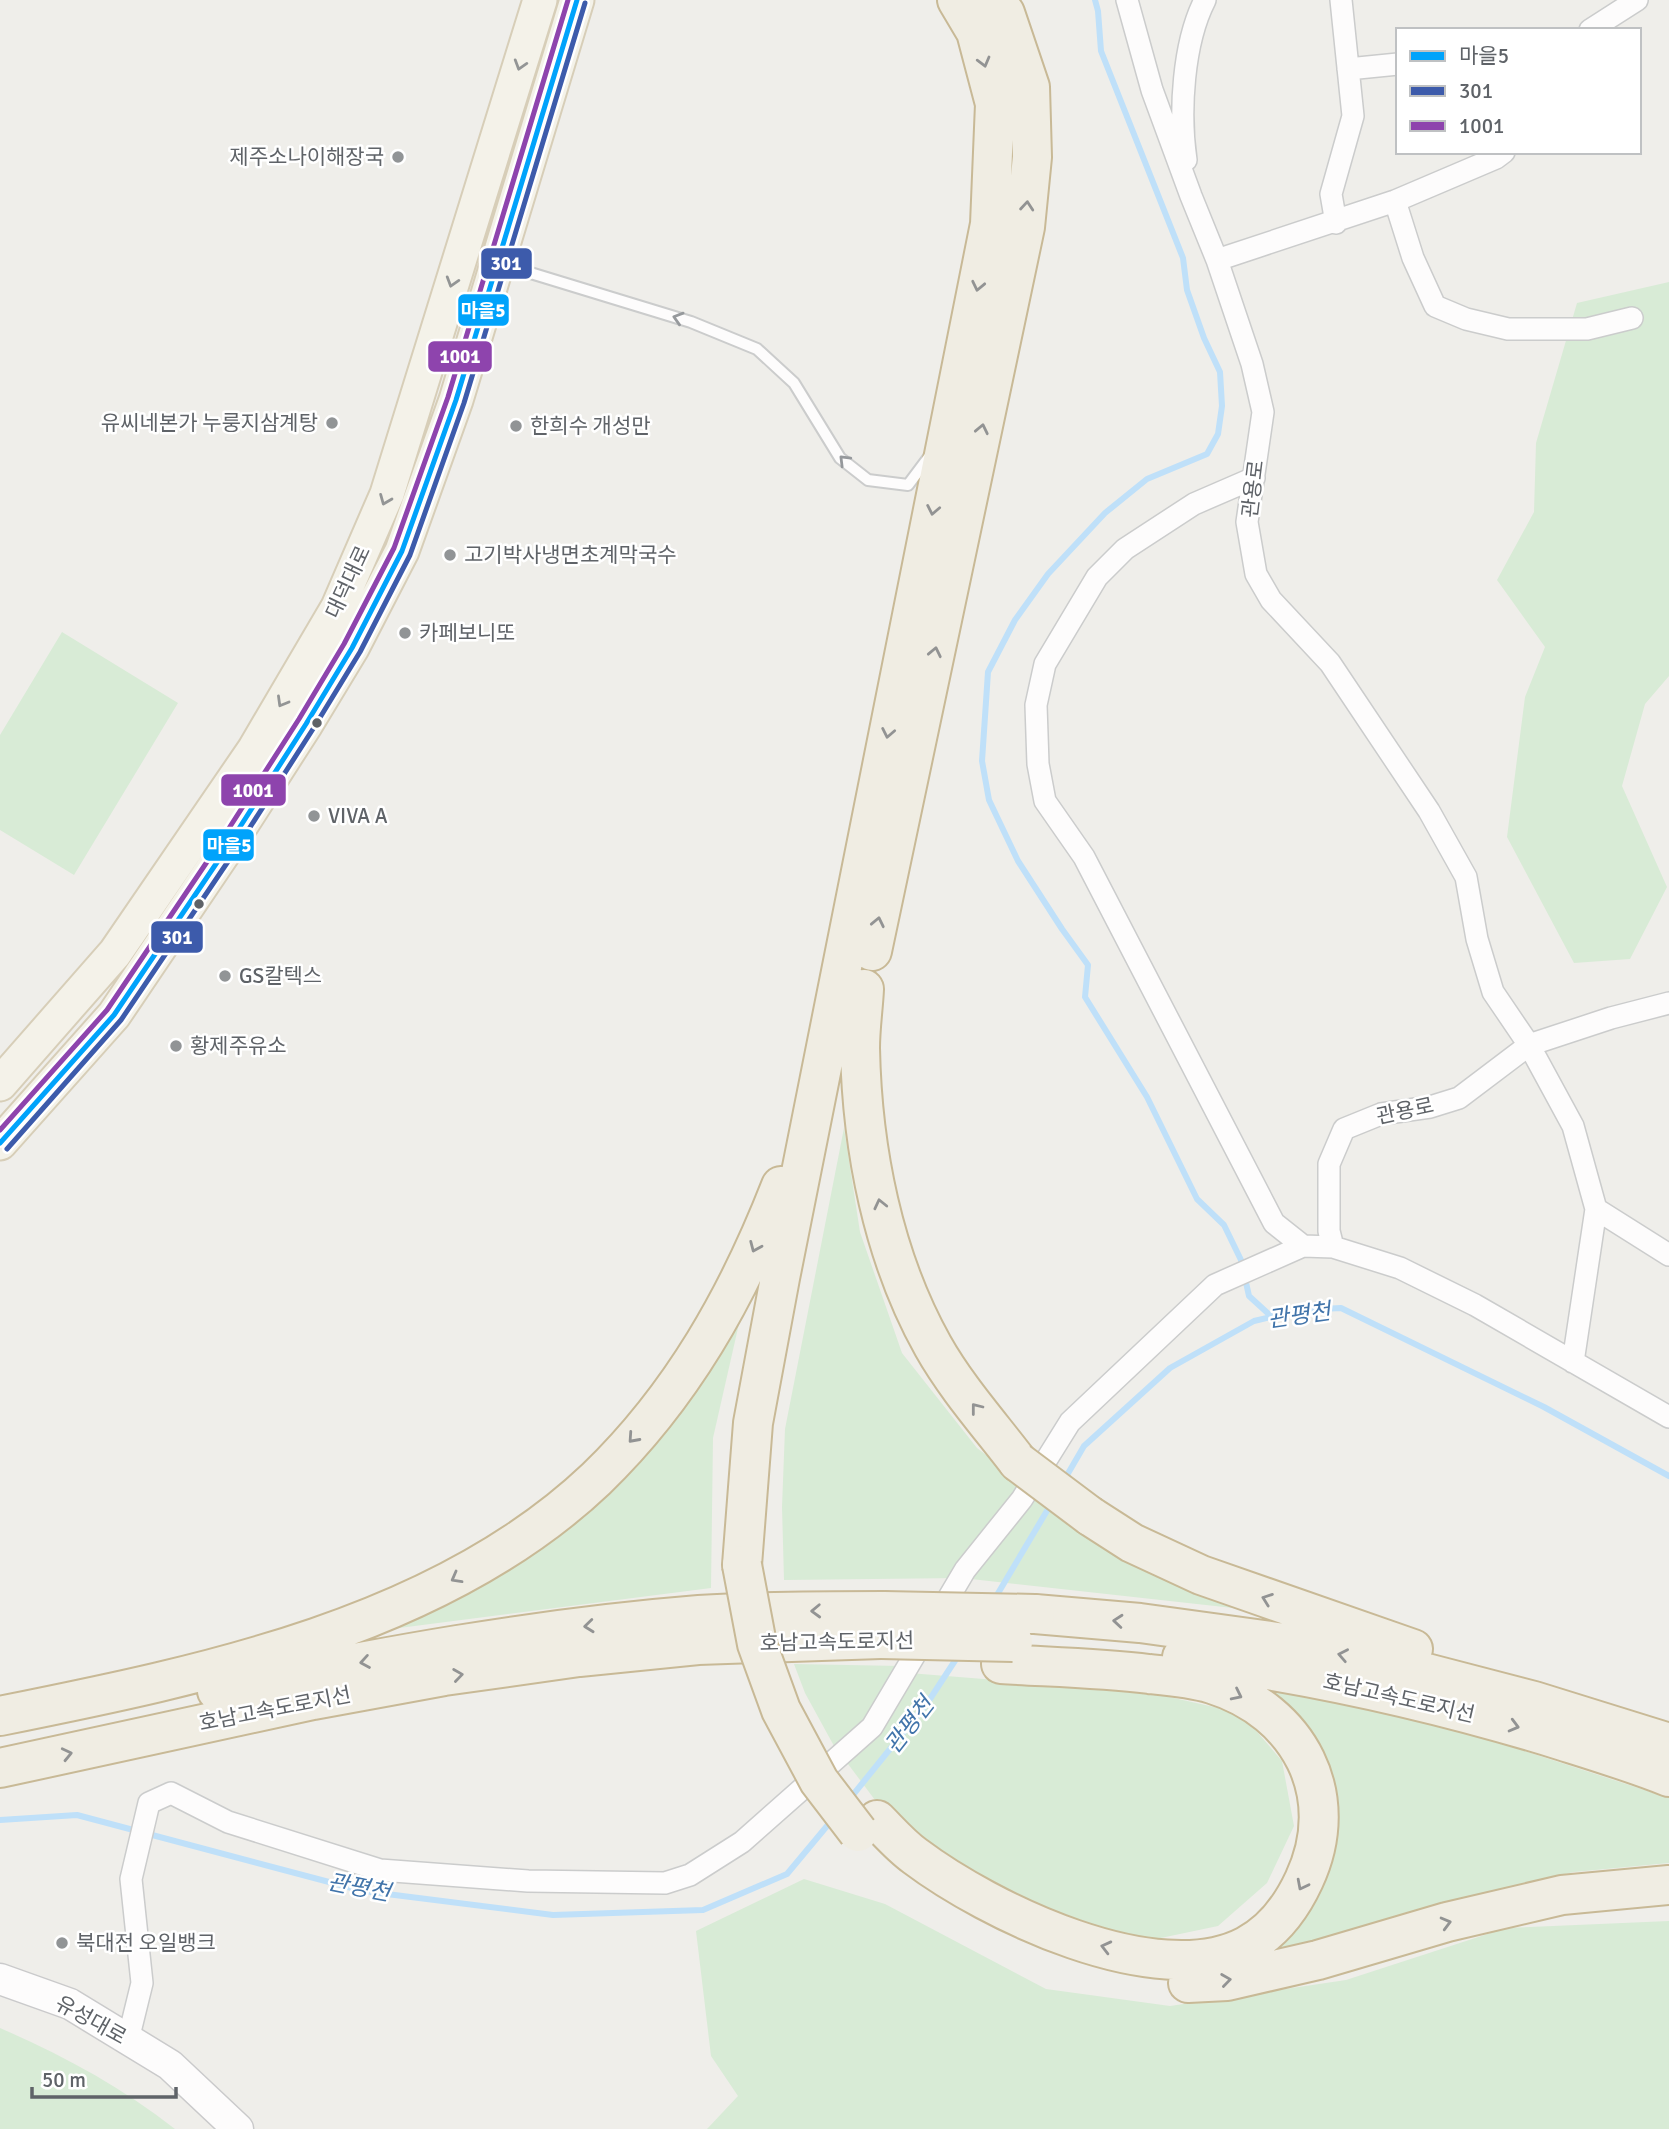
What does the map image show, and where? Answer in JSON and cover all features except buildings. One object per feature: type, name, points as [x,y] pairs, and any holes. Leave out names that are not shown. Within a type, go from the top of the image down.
[{"type":"highway","points":[[881,1637],[1016,1640],[1125,1671],[1211,1684],[1260,1707],[1294,1738],[1306,1758],[1319,1804],[1319,1829],[1309,1869],[1284,1916],[1265,1934],[1245,1946],[1226,1954],[1182,1960],[1122,1952],[1054,1933],[1017,1917],[979,1897],[867,1826],[819,1781],[781,1710],[757,1644],[753,1423],[990,224],[995,104],[976,32],[957,0]]},
{"type":"highway","points":[[755,1564],[774,1429],[864,989],[1026,227],[1032,157],[1030,87],[1005,13],[995,0]]},
{"type":"highway","points":[[864,989],[860,1045],[866,1129],[873,1173],[896,1264],[933,1347],[1018,1462],[1090,1516],[1132,1543],[1201,1575],[1662,1740]]},
{"type":"highway","points":[[0,1716],[224,1667],[385,1612],[435,1590],[538,1526],[596,1479],[646,1423],[690,1368],[718,1324],[743,1277],[772,1208],[821,1069]]},
{"type":"highway","name":"호남고속도로지선","points":[[0,1735],[309,1671],[584,1627],[701,1615],[881,1637],[1016,1640],[1130,1650],[1270,1669],[1409,1698],[1512,1726],[1669,1777]]},
{"type":"highway","name":"호남고속도로지선","points":[[1016,1640],[1140,1623],[1290,1645],[1411,1669],[1534,1701],[1662,1740]]},
{"type":"highway","name":"호남고속도로지선","points":[[0,1768],[444,1676],[639,1650],[678,1661],[831,1659],[881,1637]]},
{"type":"highway","points":[[867,1826],[897,1871],[964,1918],[1003,1938],[1043,1955],[1114,1976],[1176,1984],[1227,1980],[1318,1960],[1447,1922],[1562,1895],[1669,1885]]},
{"type":"main road","name":"대덕대로","points":[[0,1084],[115,953],[254,750],[338,607],[387,495],[540,0]]},
{"type":"main road","name":"대덕대로","points":[[0,1143],[114,1014],[222,855],[352,648],[402,551],[456,400],[577,0]]},
{"type":"main road","name":"유성대로","points":[[0,1979],[70,2004],[170,2065],[238,2129]]},
{"type":"street","name":"관용로","points":[[1127,0],[1152,90],[1217,260],[1252,364],[1263,412],[1247,522],[1256,574],[1271,600],[1329,663],[1429,811],[1466,877],[1476,939],[1493,992],[1529,1045],[1573,1126],[1596,1209]]},
{"type":"street","points":[[1191,196],[1183,140],[1185,85],[1196,18],[1205,0]]},
{"type":"street","points":[[1336,223],[1331,194],[1353,116],[1341,0]]},
{"type":"street","points":[[1593,28],[1637,0]]},
{"type":"street","points":[[1348,69],[1396,64]]},
{"type":"street","points":[[1152,90],[1185,85]]},
{"type":"street","points":[[1217,260],[1336,223],[1395,201],[1469,160],[1496,158],[1501,154]]},
{"type":"street","points":[[1395,201],[1413,258],[1435,306],[1466,318],[1508,329],[1587,329],[1632,318]]},
{"type":"street","points":[[1254,478],[1194,504],[1125,549],[1097,577],[1045,664],[1035,705],[1038,764],[1045,801],[1084,857],[1274,1223],[1296,1249]]},
{"type":"street","points":[[1529,1045],[1611,1018],[1669,1003]]},
{"type":"street","name":"관용로","points":[[1333,1247],[1329,1231],[1329,1164],[1344,1129],[1381,1114],[1430,1107],[1459,1098],[1529,1045]]},
{"type":"street","points":[[1573,1362],[1596,1209],[1669,1255]]},
{"type":"street","points":[[128,2039],[142,1983],[131,1879],[149,1803],[172,1793],[228,1822],[380,1870],[528,1881],[665,1883],[690,1875],[742,1842],[872,1727],[964,1570],[1022,1500],[1070,1422],[1215,1285],[1296,1249],[1333,1247],[1400,1268],[1475,1305],[1669,1417]]},
{"type":"lane","points":[[498,264],[691,322],[757,349],[794,383],[840,458],[869,480],[908,485],[949,429]]},
{"type":"green space","points":[[1669,282],[1669,676],[1645,704],[1622,786],[1667,887],[1630,959],[1574,963],[1507,837],[1525,697],[1545,647],[1497,580],[1534,512],[1536,443],[1577,303]]},
{"type":"green space","points":[[62,632],[178,703],[74,875],[0,830],[0,735]]},
{"type":"green space","points":[[844,1128],[860,1232],[902,1353],[977,1448],[1097,1540],[1251,1610],[962,1578],[784,1580],[782,1507],[785,1429]]},
{"type":"green space","points":[[743,1306],[713,1438],[711,1588],[368,1632],[477,1579]]},
{"type":"green space","points":[[794,1664],[901,1666],[867,1724],[834,1746],[805,1693]]},
{"type":"green space","points":[[909,1673],[1147,1692],[1241,1713],[1282,1761],[1294,1826],[1267,1883],[1218,1926],[1156,1939],[1067,1924],[995,1895],[890,1820],[845,1760]]},
{"type":"green space","points":[[1266,1687],[1391,1712],[1482,1737],[1669,1798],[1669,1863],[1574,1872],[1439,1903],[1318,1944],[1243,1958],[1301,1903],[1304,1727]]},
{"type":"green space","points":[[804,1879],[885,1904],[1046,1989],[1170,2006],[1346,1980],[1506,1928],[1669,1921],[1669,2129],[707,2129],[738,2096],[711,2056],[696,1931]]},
{"type":"green space","points":[[0,2028],[91,2073],[134,2099],[175,2129],[0,2129]]},
{"type":"waterway","points":[[1095,0],[1101,51],[1183,258],[1187,290],[1204,338],[1220,372],[1222,406],[1218,434],[1207,454],[1147,479],[1105,513],[1048,574],[1015,620],[988,672],[982,761],[989,800],[1018,861],[1088,965],[1085,997],[1147,1097],[1197,1199],[1224,1225],[1241,1260],[1249,1296],[1272,1317]]},
{"type":"waterway","name":"관평천","points":[[1063,1482],[1084,1446],[1170,1368],[1254,1321],[1301,1310],[1341,1308],[1544,1407],[1669,1476]]},
{"type":"waterway","name":"관평천","points":[[994,1600],[1051,1504]]},
{"type":"waterway","name":"관평천","points":[[848,1801],[928,1702],[960,1653]]},
{"type":"waterway","name":"관평천","points":[[0,1820],[77,1815],[363,1891],[553,1915],[703,1910],[787,1874],[832,1820]]},
{"type":"transit line","name":"1001","points":[[0,1130],[107,1010],[299,719],[344,644],[394,548],[448,397],[568,0]]},
{"type":"transit line","name":"마을5","points":[[0,1143],[114,1015],[306,724],[352,648],[402,551],[456,400],[577,0]]},
{"type":"transit line","name":"301","points":[[7,1149],[121,1020],[313,729],[360,652],[410,555],[464,403],[585,3]]},
{"type":"place","name":"제주소나이해장국","points":[[398,157]]},
{"type":"place","name":"유씨네본가 누룽지삼계탕","points":[[332,423]]},
{"type":"place","name":"한희수 개성만","points":[[516,426]]},
{"type":"place","name":"고기박사냉면초계막국수","points":[[450,555]]},
{"type":"place","name":"카페보니또","points":[[405,633]]},
{"type":"place","name":"VIVA A","points":[[314,816]]},
{"type":"place","name":"GS칼텍스","points":[[225,976]]},
{"type":"place","name":"황제주유소","points":[[176,1046]]},
{"type":"place","name":"북대전 오일뱅크","points":[[62,1943]]}]
